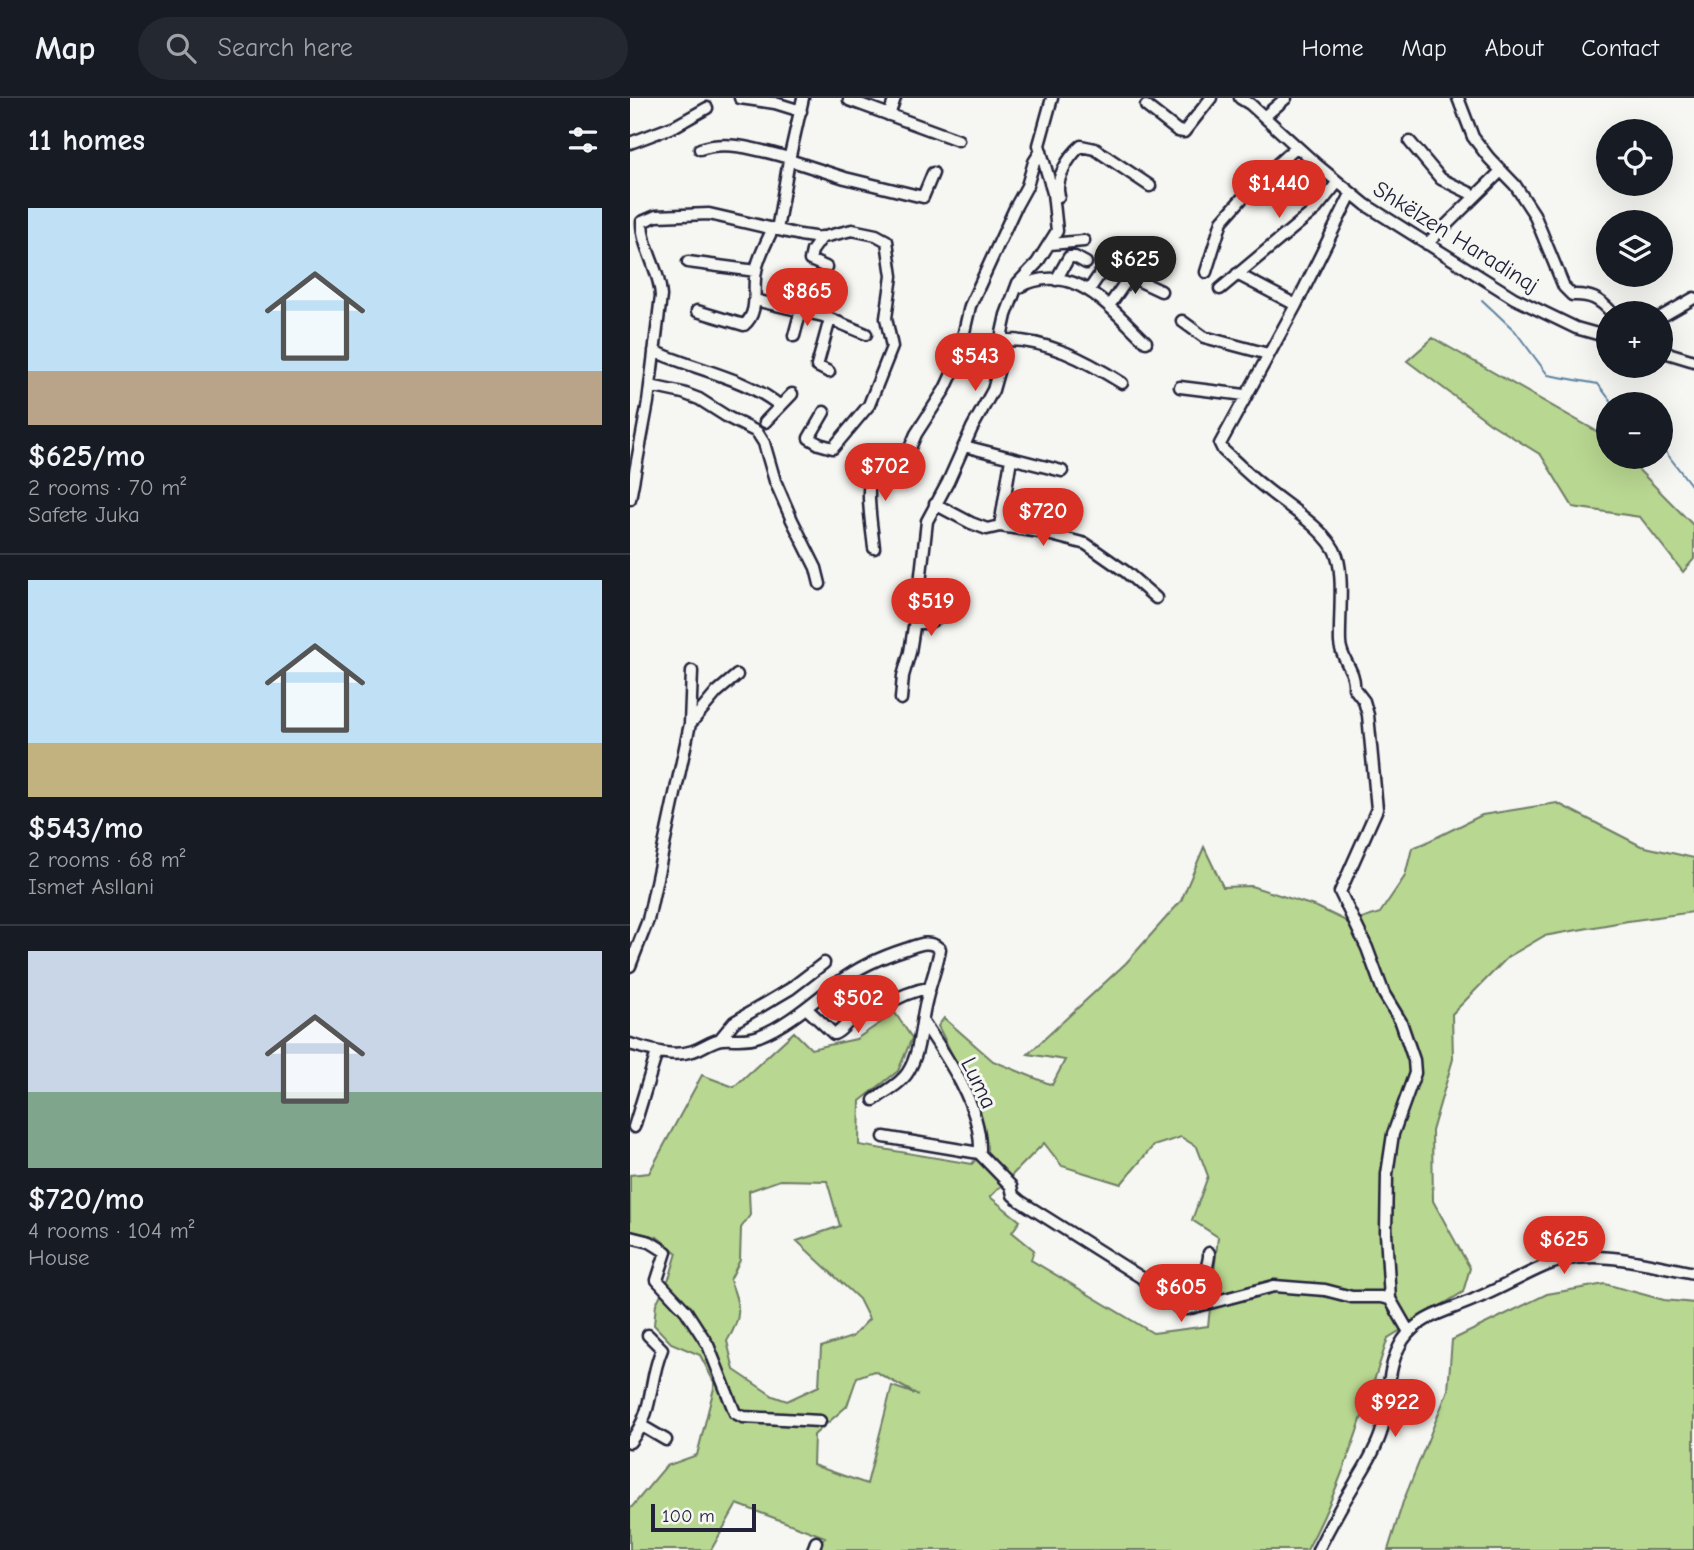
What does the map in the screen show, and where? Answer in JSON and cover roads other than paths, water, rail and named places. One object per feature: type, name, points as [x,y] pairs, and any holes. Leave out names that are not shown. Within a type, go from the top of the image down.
[{"type":"street","points":[[740,98],[775,103],[801,111]]},
{"type":"street","points":[[697,311],[744,325],[749,321],[755,300],[756,271],[775,229],[803,98]]},
{"type":"street","points":[[889,115],[895,98]]},
{"type":"street","points":[[901,699],[922,576],[927,521],[993,390],[1002,358],[1006,315],[1018,283],[1050,244],[1057,231],[1049,177],[1039,145],[1052,98]]},
{"type":"street","points":[[1146,106],[1178,131],[1184,132],[1211,98]]},
{"type":"street","points":[[1265,116],[1286,98]]},
{"type":"street","points":[[1458,98],[1474,136],[1500,171],[1515,185],[1534,214],[1564,287],[1572,295],[1584,294],[1599,301]]},
{"type":"street","name":"Shkëlzen Haradinaj","points":[[1244,99],[1351,194],[1514,298],[1576,328],[1596,334]]},
{"type":"street","points":[[849,100],[958,140]]},
{"type":"street","points":[[630,143],[675,126],[707,108]]},
{"type":"street","points":[[1410,142],[1441,179],[1474,195]]},
{"type":"street","points":[[700,149],[718,145],[789,159],[845,178],[923,197],[933,173]]},
{"type":"street","points":[[1056,212],[1056,207],[1060,204],[1057,189],[1059,181],[1072,156],[1081,146],[1095,149],[1150,186]]},
{"type":"street","points":[[1206,272],[1222,221],[1253,186],[1296,146]]},
{"type":"street","points":[[874,548],[869,497],[875,458],[878,453],[886,452],[897,454],[904,462],[912,442],[945,389],[957,363],[974,295],[1027,186],[1034,162],[1041,150]]},
{"type":"street","points":[[1427,244],[1500,171]]},
{"type":"street","points":[[1220,289],[1316,209],[1337,183]]},
{"type":"street","points":[[1351,194],[1296,305],[1222,438],[1220,447],[1263,486],[1311,523],[1337,557],[1342,656],[1355,678],[1354,688],[1364,701],[1368,715],[1377,808],[1340,892],[1367,948],[1384,994],[1401,1022],[1415,1060],[1415,1073],[1393,1134],[1385,1233],[1390,1299],[1409,1332]]},
{"type":"street","points":[[630,499],[650,386],[661,288],[644,238],[642,222],[656,216],[709,214],[822,237],[852,230],[876,235],[887,241],[892,276],[886,318],[892,347],[869,405],[833,448],[809,438],[824,412]]},
{"type":"street","points":[[822,237],[812,251],[810,260],[826,267]]},
{"type":"street","points":[[1050,244],[1084,241]]},
{"type":"street","points":[[1056,280],[1069,257],[1086,262]]},
{"type":"street","points":[[688,262],[756,271]]},
{"type":"street","points":[[1089,290],[1104,268]]},
{"type":"street","points":[[1237,274],[1296,305]]},
{"type":"street","points":[[1109,306],[1131,277],[1161,291]]},
{"type":"street","points":[[1017,288],[1028,282],[1056,280],[1083,285],[1146,342]]},
{"type":"street","points":[[1673,310],[1694,298]]},
{"type":"street","points":[[755,300],[831,319],[866,334]]},
{"type":"street","points":[[794,336],[801,310]]},
{"type":"street","points":[[829,372],[817,366],[831,319]]},
{"type":"street","points":[[1182,321],[1204,337],[1268,354]]},
{"type":"street","points":[[1002,336],[1043,340],[1075,351]]},
{"type":"street","points":[[1002,336],[1049,346],[1122,383]]},
{"type":"street","points":[[654,351],[750,388],[769,397],[779,406]]},
{"type":"street","points":[[1673,355],[1694,361]]},
{"type":"street","points":[[650,386],[699,399],[757,432],[764,443],[775,481],[821,584]]},
{"type":"street","points":[[1180,387],[1245,395]]},
{"type":"street","points":[[765,422],[792,394]]},
{"type":"street","points":[[964,446],[1062,471]]},
{"type":"street","points":[[1000,526],[1011,459]]},
{"type":"street","points":[[935,504],[987,529],[1000,526],[1040,532],[1086,544],[1126,572],[1156,598]]},
{"type":"street","points":[[915,622],[928,623],[953,609]]},
{"type":"street","points":[[630,966],[648,920],[691,724],[692,671]]},
{"type":"street","points":[[691,724],[717,692],[737,676]]},
{"type":"street","points":[[720,1039],[744,1040],[761,1036],[873,960],[926,942],[935,944],[940,949],[924,1007],[924,1023],[908,1074],[874,1100]]},
{"type":"street","points":[[630,1044],[657,1052],[691,1052],[720,1039],[734,1022],[790,989],[824,963]]},
{"type":"street","points":[[806,1008],[834,1034],[839,1033],[852,1019],[915,990],[929,988]]},
{"type":"street","name":"Luma","points":[[924,1023],[969,1100],[981,1137],[979,1153]]},
{"type":"street","points":[[635,1127],[657,1052]]},
{"type":"street","points":[[884,1137],[979,1153],[1011,1186],[1013,1195],[1020,1201],[1142,1278],[1179,1308],[1194,1307],[1274,1286],[1325,1290],[1352,1297],[1390,1299]]},
{"type":"street","points":[[630,1237],[650,1242],[666,1252],[657,1280],[685,1311],[708,1345],[736,1413],[743,1417],[820,1421]]},
{"type":"street","points":[[1194,1307],[1210,1260],[1209,1253]]},
{"type":"street","points":[[1318,1550],[1373,1452],[1381,1432],[1394,1358],[1409,1332],[1418,1324],[1441,1311],[1473,1300],[1548,1265],[1566,1260],[1586,1257],[1612,1258],[1694,1273]]},
{"type":"street","points":[[630,1442],[642,1426],[649,1407],[662,1349],[648,1335]]},
{"type":"street","points":[[642,1426],[666,1440]]},
{"type":"waterway","points":[[1482,300],[1515,331],[1548,375],[1598,384],[1604,392]]},
{"type":"waterway","points":[[1673,462],[1694,489]]}]
